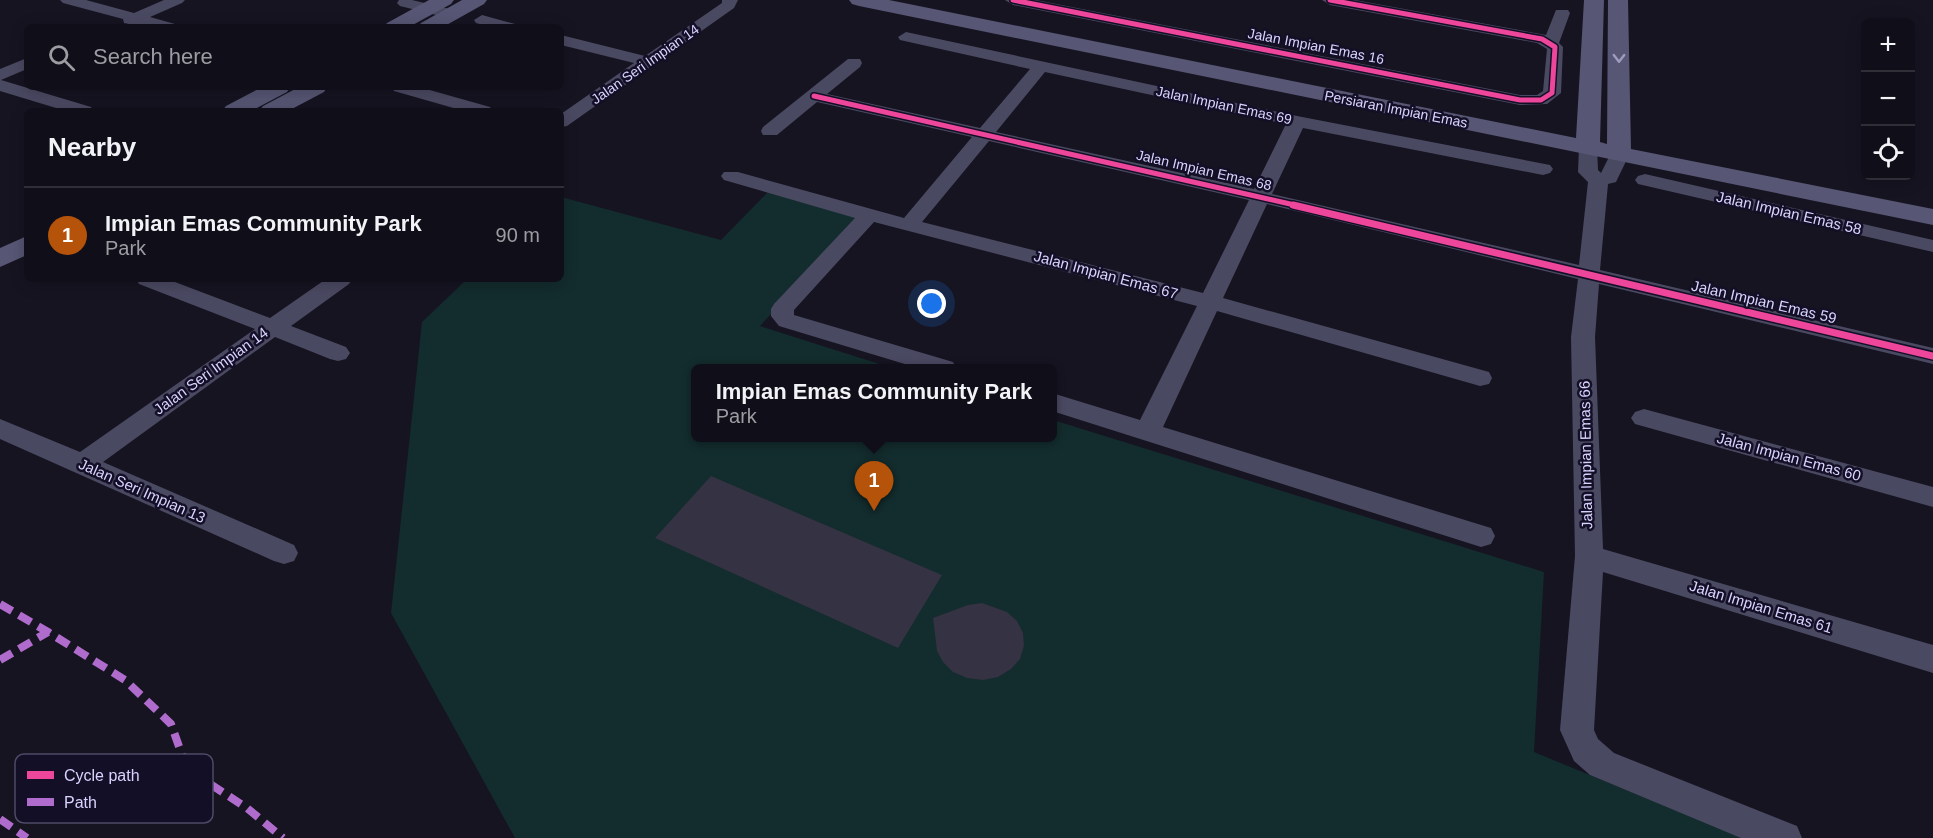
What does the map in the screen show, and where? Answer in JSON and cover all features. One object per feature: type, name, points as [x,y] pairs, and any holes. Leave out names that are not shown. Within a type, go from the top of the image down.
[{"type":"main road","points":[[403,24],[477,0]]},
{"type":"main road","name":"Persiaran Impian Emas","points":[[859,0],[1510,125]]},
{"type":"main road","name":"Persiaran Impian Emas","points":[[922,0],[1510,125]]},
{"type":"main road","points":[[1594,0],[1603,148]]},
{"type":"main road","points":[[1603,148],[1618,0]]},
{"type":"main road","points":[[240,108],[273,90]]},
{"type":"main road","points":[[277,108],[310,90]]},
{"type":"main road","points":[[1510,125],[1578,120],[1603,148],[1933,200]]},
{"type":"main road","points":[[1510,125],[1574,157],[1603,148],[1629,130],[1688,161],[1933,217]]},
{"type":"main road","points":[[0,235],[24,222]]},
{"type":"main road","points":[[0,259],[24,246]]},
{"type":"street","points":[[68,0],[158,24]]},
{"type":"street","points":[[120,24],[177,0]]},
{"type":"street","points":[[1330,0],[1546,41],[1562,13]]},
{"type":"street","points":[[407,1],[438,12]]},
{"type":"street","name":"Jalan Impian Emas 16","points":[[1023,1],[1520,99],[1541,100],[1552,93],[1555,47],[1546,41]]},
{"type":"street","name":"Jalan Seri Impian 14","points":[[564,120],[730,2]]},
{"type":"street","points":[[482,20],[497,24]]},
{"type":"street","name":"Jalan Impian Emas 69","points":[[906,37],[1297,121],[1543,169]]},
{"type":"street","points":[[564,41],[648,62]]},
{"type":"street","points":[[770,131],[854,63]]},
{"type":"street","points":[[0,75],[24,64]]},
{"type":"street","points":[[910,224],[1041,66]]},
{"type":"street","points":[[0,84],[76,108]]},
{"type":"street","points":[[410,90],[474,108]]},
{"type":"street","name":"Jalan Impian Emas 68","points":[[814,96],[1588,274]]},
{"type":"street","points":[[1148,431],[1297,121]]},
{"type":"street","name":"Jalan Impian Emas 66","points":[[1603,148],[1582,338],[1589,556],[1577,730],[1586,750],[1602,764],[1784,838]]},
{"type":"street","name":"Jalan Impian Emas 67","points":[[731,176],[869,215],[1210,302],[1480,378]]},
{"type":"street","name":"Jalan Impian Emas 58","points":[[1645,180],[1933,246]]},
{"type":"street","points":[[869,215],[782,309],[783,316],[787,321],[928,364]]},
{"type":"street","name":"Jalan Impian Emas 59","points":[[1588,274],[1933,356]]},
{"type":"street","points":[[155,282],[338,353]]},
{"type":"street","name":"Jalan Seri Impian 14","points":[[82,464],[337,282]]},
{"type":"street","points":[[1057,403],[1481,536]]},
{"type":"street","name":"Jalan Impian Emas 60","points":[[1644,418],[1933,497]]},
{"type":"street","name":"Jalan Seri Impian 13","points":[[0,428],[284,554]]},
{"type":"street","name":"Jalan Impian Emas 61","points":[[1589,556],[1933,659]]},
{"type":"green space","points":[[768,192],[861,218],[760,326],[879,364],[691,364],[691,442],[1057,442],[1057,421],[1544,572],[1534,752],[1675,810],[1753,838],[515,838],[391,613],[422,322],[464,282],[564,282],[564,198],[721,240]]},
{"type":"building","points":[[711,476],[942,575],[898,648],[655,538]]},
{"type":"building","points":[[982,603],[1007,612],[1017,621],[1023,633],[1024,646],[1020,659],[1011,669],[998,677],[983,680],[967,678],[953,672],[943,662],[937,651],[933,618],[968,605]]},
{"type":"marked path","points":[[0,604],[48,632]]},
{"type":"marked path","points":[[0,660],[48,632],[125,680],[171,724],[182,754]]},
{"type":"marked path","points":[[213,786],[247,808],[283,838]]},
{"type":"marked path","points":[[0,819],[27,838]]},
{"type":"cycle path","points":[[1013,0],[1520,100],[1541,100],[1552,93],[1555,47],[1542,39],[1330,0]]},
{"type":"cycle path","points":[[814,96],[1261,197],[1933,356]]},
{"type":"place","name":"Impian Emas Community Park","points":[[874,511]]}]
